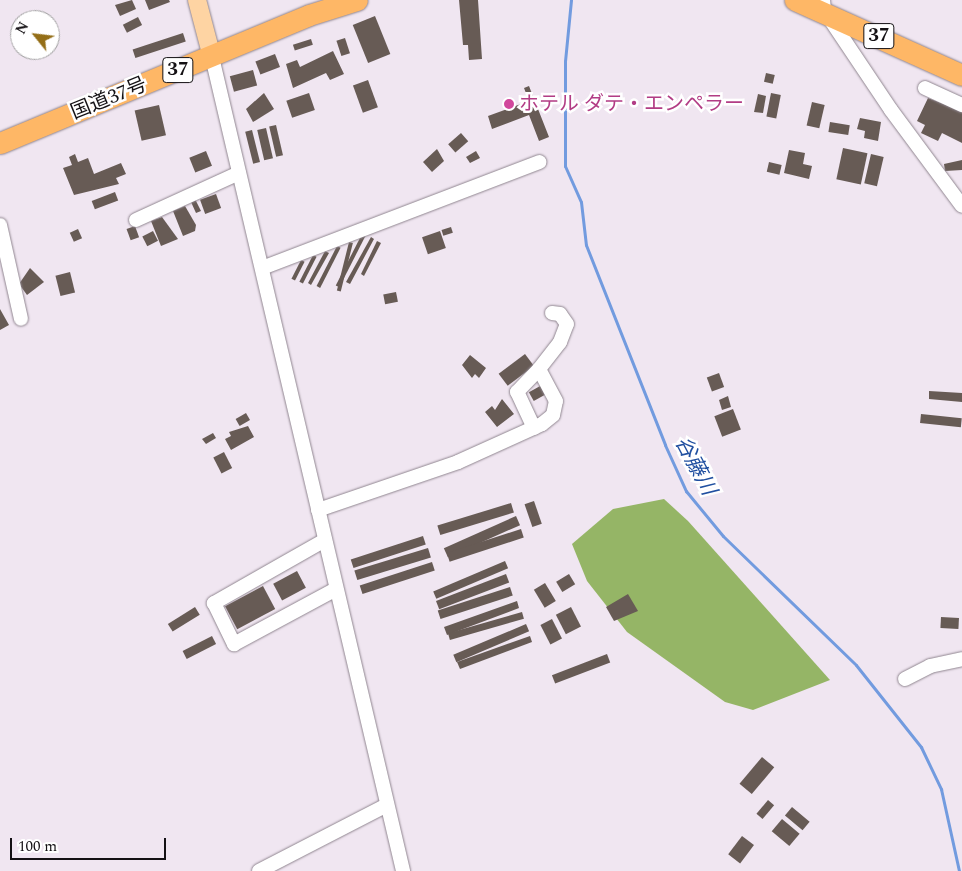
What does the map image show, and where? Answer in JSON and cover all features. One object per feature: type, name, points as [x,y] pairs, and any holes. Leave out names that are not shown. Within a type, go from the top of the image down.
[{"type":"highway","name":"国道37号","points":[[0,143],[212,57],[309,15],[357,0]]},
{"type":"highway","name":"37","points":[[795,0],[823,5],[962,75]]},
{"type":"main road","points":[[197,0],[212,57]]},
{"type":"street","points":[[823,5],[962,206]]},
{"type":"street","points":[[212,57],[403,871]]},
{"type":"street","points":[[925,88],[962,105]]},
{"type":"street","points":[[262,268],[539,162]]},
{"type":"street","points":[[136,220],[239,173]]},
{"type":"street","points":[[0,225],[21,319]]},
{"type":"street","points":[[534,428],[517,392],[539,369],[560,342],[567,324],[560,314],[552,314]]},
{"type":"street","points":[[318,510],[375,494],[534,428],[553,415],[556,401],[539,369]]},
{"type":"street","points":[[324,540],[214,603],[234,644],[336,589]]},
{"type":"street","points":[[905,679],[930,666],[962,659]]},
{"type":"street","points":[[259,871],[387,805]]},
{"type":"green space","points":[[664,499],[688,521],[830,680],[753,710],[725,702],[627,632],[587,581],[572,544],[613,509]]},
{"type":"building","points":[[132,0],[136,9],[120,16],[115,5]]},
{"type":"building","points":[[145,0],[169,0],[170,2],[149,10]]},
{"type":"building","points":[[459,0],[478,0],[482,59],[469,60],[468,45],[463,45]]},
{"type":"building","points":[[375,16],[390,54],[368,63],[353,25]]},
{"type":"building","points":[[138,17],[142,25],[127,33],[123,25]]},
{"type":"building","points":[[183,33],[186,42],[135,58],[133,49]]},
{"type":"building","points":[[345,38],[350,53],[341,56],[336,41]]},
{"type":"building","points":[[311,39],[313,45],[295,51],[293,45]]},
{"type":"building","points":[[333,51],[344,74],[330,80],[326,73],[293,88],[286,64],[297,60],[300,67]]},
{"type":"building","points":[[275,54],[280,67],[260,75],[255,62]]},
{"type":"building","points":[[253,70],[257,85],[234,92],[230,76]]},
{"type":"building","points":[[766,73],[775,75],[773,84],[764,82]]},
{"type":"building","points":[[368,80],[378,107],[363,113],[353,85]]},
{"type":"building","points":[[529,86],[549,137],[539,141],[529,115],[492,129],[488,116],[529,101],[524,88]]},
{"type":"building","points":[[264,93],[274,109],[253,122],[246,109]]},
{"type":"building","points":[[309,93],[315,110],[292,118],[286,101]]},
{"type":"building","points":[[771,93],[781,95],[776,118],[766,117]]},
{"type":"building","points":[[758,94],[766,96],[763,113],[754,112]]},
{"type":"building","points":[[928,98],[962,111],[962,143],[942,133],[938,141],[921,133],[925,125],[917,121]]},
{"type":"building","points":[[812,102],[825,105],[819,128],[807,125]]},
{"type":"building","points":[[159,105],[166,135],[142,141],[135,111]]},
{"type":"building","points":[[860,118],[881,122],[878,141],[864,138],[865,131],[857,129]]},
{"type":"building","points":[[830,122],[850,125],[848,135],[828,132]]},
{"type":"building","points":[[276,125],[283,155],[276,157],[269,127]]},
{"type":"building","points":[[266,128],[273,158],[264,160],[257,130]]},
{"type":"building","points":[[252,130],[260,162],[253,164],[245,132]]},
{"type":"building","points":[[461,133],[468,141],[455,152],[448,144]]},
{"type":"building","points":[[843,148],[867,153],[861,184],[836,179]]},
{"type":"building","points":[[437,149],[444,161],[432,172],[423,162]]},
{"type":"building","points":[[789,150],[805,153],[803,164],[812,166],[809,179],[784,173]]},
{"type":"building","points":[[206,151],[212,166],[195,173],[189,158]]},
{"type":"building","points":[[476,151],[480,158],[470,163],[466,157]]},
{"type":"building","points":[[75,154],[78,162],[88,158],[94,174],[121,163],[126,174],[116,178],[119,184],[74,195],[63,168],[72,165],[69,157]]},
{"type":"building","points":[[871,154],[884,157],[877,186],[864,183]]},
{"type":"building","points":[[962,160],[962,170],[945,171],[944,164]]},
{"type":"building","points":[[769,162],[782,165],[779,175],[767,172]]},
{"type":"building","points":[[115,192],[118,200],[95,209],[92,201]]},
{"type":"building","points":[[216,194],[221,208],[205,214],[200,200]]},
{"type":"building","points":[[195,199],[201,211],[196,213],[191,202]]},
{"type":"building","points":[[185,206],[196,225],[195,231],[183,236],[173,211]]},
{"type":"building","points":[[162,217],[178,239],[161,246],[151,221]]},
{"type":"building","points":[[135,226],[139,237],[131,240],[127,229]]},
{"type":"building","points":[[451,227],[453,233],[443,236],[441,230]]},
{"type":"building","points":[[78,229],[82,238],[74,242],[70,233]]},
{"type":"building","points":[[153,231],[158,241],[147,246],[142,236]]},
{"type":"building","points":[[440,231],[446,248],[428,254],[422,237]]},
{"type":"building","points":[[363,232],[367,234],[339,287],[336,285]]},
{"type":"building","points":[[371,237],[374,239],[350,284],[346,282]]},
{"type":"building","points":[[377,241],[381,243],[364,276],[361,274]]},
{"type":"building","points":[[349,242],[353,243],[341,291],[337,291]]},
{"type":"building","points":[[337,246],[341,248],[320,288],[317,286]]},
{"type":"building","points":[[325,251],[329,253],[311,285],[308,283]]},
{"type":"building","points":[[313,255],[317,257],[303,284],[299,282]]},
{"type":"building","points":[[301,260],[305,262],[295,281],[291,279]]},
{"type":"building","points":[[30,268],[44,282],[27,295],[19,284]]},
{"type":"building","points":[[70,272],[75,292],[61,296],[55,276]]},
{"type":"building","points":[[396,292],[398,302],[385,304],[383,294]]},
{"type":"building","points":[[0,309],[9,325],[0,330]]},
{"type":"building","points":[[525,354],[534,366],[508,386],[499,374]]},
{"type":"building","points":[[470,355],[486,368],[479,378],[475,374],[472,378],[462,365]]},
{"type":"building","points":[[719,373],[724,387],[712,392],[707,377]]},
{"type":"building","points":[[542,385],[547,394],[534,401],[529,392]]},
{"type":"building","points":[[929,391],[962,393],[962,402],[929,399]]},
{"type":"building","points":[[728,396],[731,407],[722,410],[719,400]]},
{"type":"building","points":[[502,399],[514,414],[497,427],[485,412],[492,406],[495,410]]},
{"type":"building","points":[[733,409],[741,430],[722,437],[714,416]]},
{"type":"building","points":[[246,413],[250,420],[240,426],[236,419]]},
{"type":"building","points":[[921,414],[962,418],[961,427],[920,423]]},
{"type":"building","points":[[248,426],[254,437],[231,450],[225,439],[231,436],[229,432]]},
{"type":"building","points":[[213,433],[216,438],[206,444],[202,439]]},
{"type":"building","points":[[224,452],[232,468],[221,473],[213,457]]},
{"type":"building","points":[[534,501],[542,524],[532,527],[525,504]]},
{"type":"building","points":[[511,503],[514,513],[440,535],[437,526]]},
{"type":"building","points":[[516,516],[520,525],[448,557],[444,548]]},
{"type":"building","points":[[521,529],[524,538],[450,562],[447,553]]},
{"type":"building","points":[[423,536],[426,545],[354,568],[351,559]]},
{"type":"building","points":[[428,548],[431,558],[357,580],[354,571]]},
{"type":"building","points":[[505,561],[508,568],[436,599],[433,591]]},
{"type":"building","points":[[432,562],[435,571],[363,594],[360,585]]},
{"type":"building","points":[[297,571],[306,588],[282,600],[273,584]]},
{"type":"building","points":[[506,574],[509,582],[439,609],[436,601]]},
{"type":"building","points":[[569,574],[575,584],[562,592],[556,582]]},
{"type":"building","points":[[545,583],[556,601],[545,608],[534,590]]},
{"type":"building","points":[[263,586],[275,609],[237,629],[225,606]]},
{"type":"building","points":[[510,587],[513,596],[441,619],[438,610]]},
{"type":"building","points":[[628,594],[638,611],[614,621],[606,607]]},
{"type":"building","points":[[517,601],[519,608],[447,635],[444,627]]},
{"type":"building","points":[[195,607],[200,615],[173,632],[168,624]]},
{"type":"building","points":[[571,607],[581,627],[566,634],[556,615]]},
{"type":"building","points":[[522,612],[524,619],[450,640],[448,633]]},
{"type":"building","points":[[941,617],[959,618],[958,629],[940,628]]},
{"type":"building","points":[[552,619],[562,639],[550,645],[540,625]]},
{"type":"building","points":[[526,624],[529,631],[456,662],[453,655]]},
{"type":"building","points":[[212,636],[216,644],[187,659],[183,651]]},
{"type":"building","points":[[530,636],[532,642],[460,669],[457,662]]},
{"type":"building","points":[[607,654],[610,662],[555,684],[552,675]]},
{"type":"building","points":[[762,757],[774,767],[752,794],[740,784]]},
{"type":"building","points":[[768,800],[774,805],[763,819],[756,814]]},
{"type":"building","points":[[792,807],[810,822],[803,830],[785,815]]},
{"type":"building","points":[[782,819],[800,834],[789,846],[772,831]]},
{"type":"building","points":[[742,836],[754,845],[740,863],[728,854]]},
{"type":"waterway","name":"谷藤川","points":[[571,0],[565,61],[565,166],[581,202],[586,245],[665,445],[686,491],[723,536],[856,665],[921,747],[941,789],[959,871]]},
{"type":"place","name":"ホテル ダテ・エンペラー","points":[[509,104]]}]
